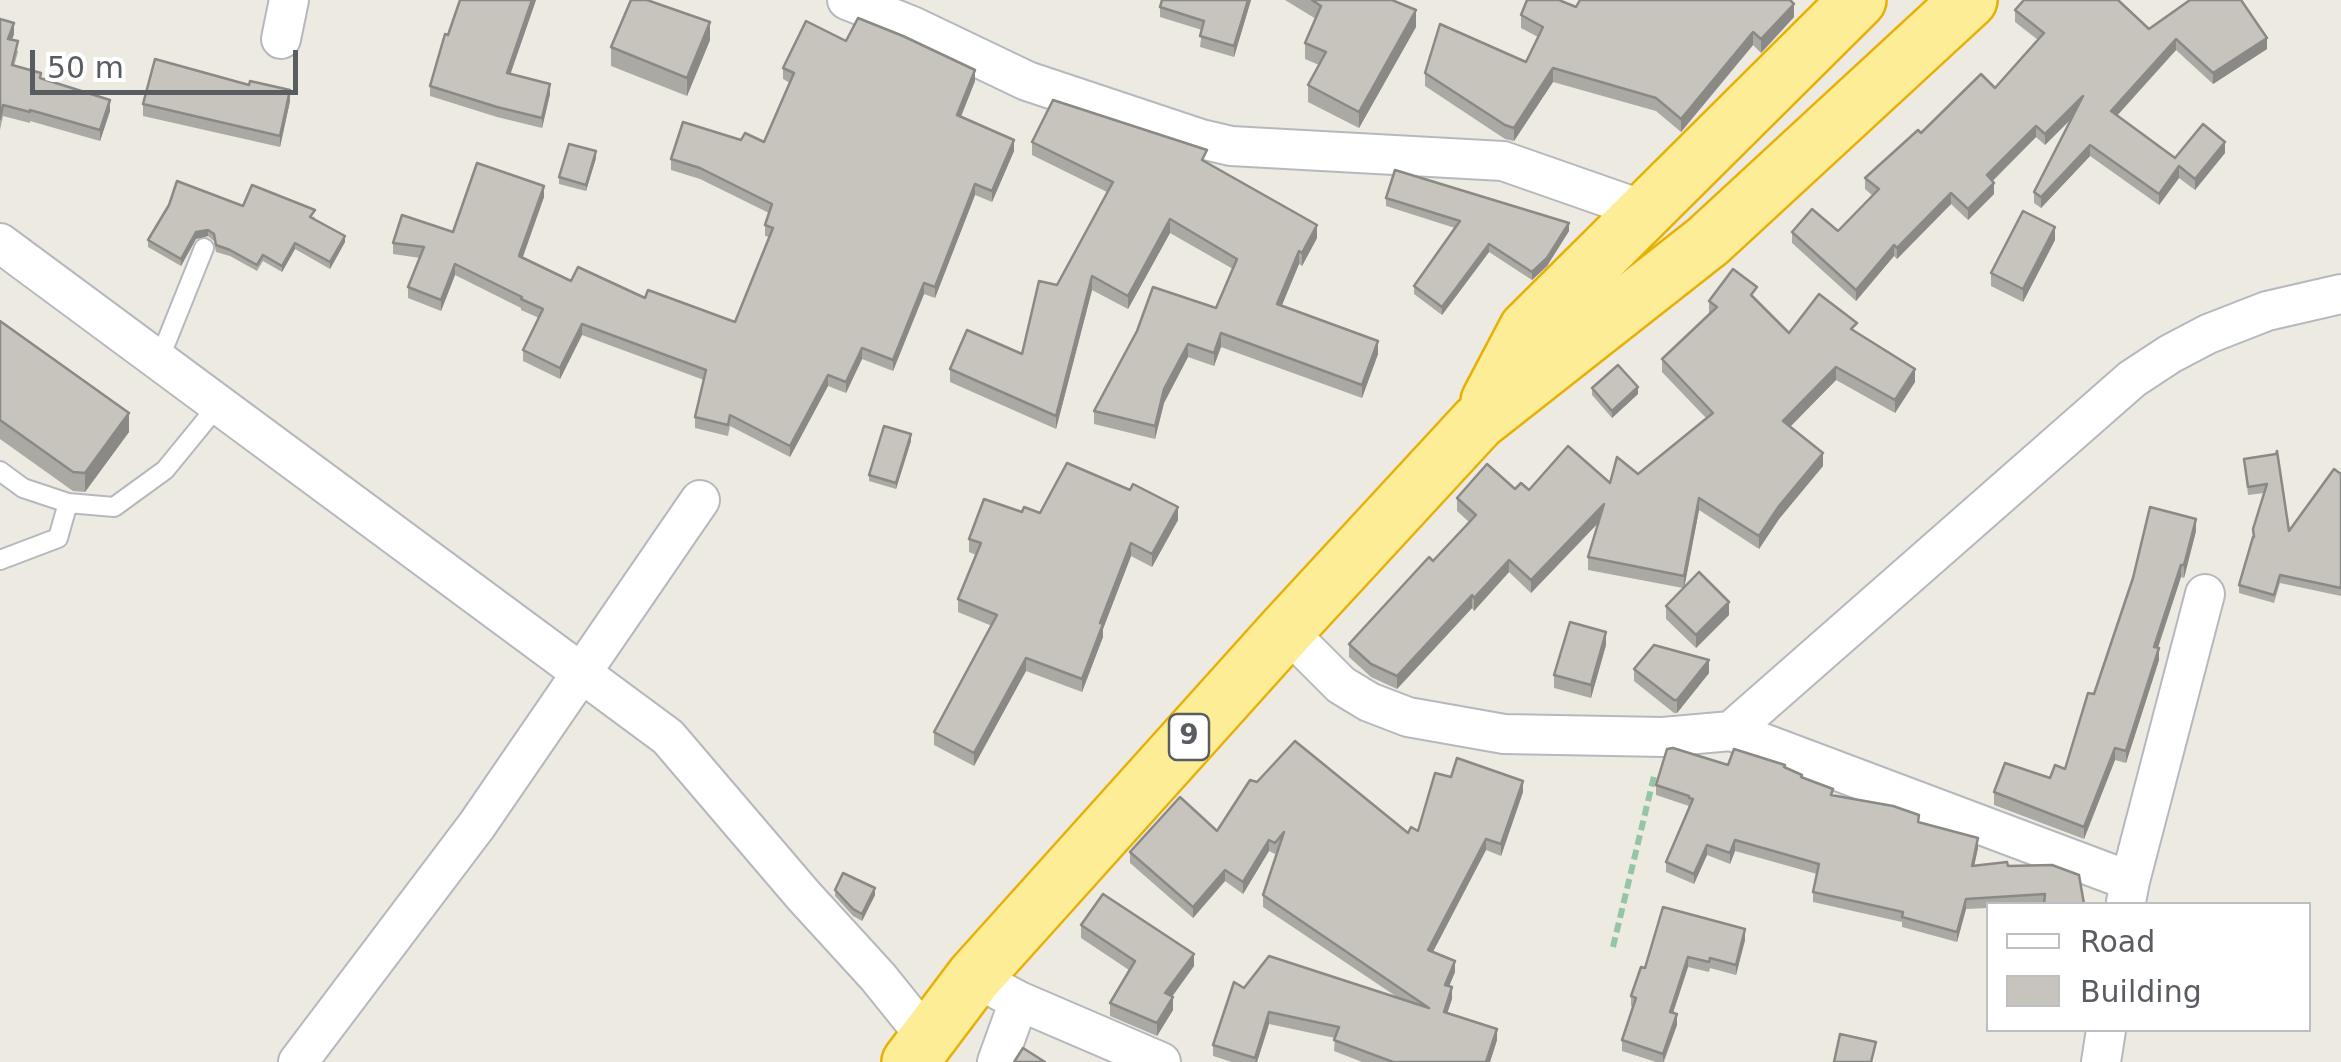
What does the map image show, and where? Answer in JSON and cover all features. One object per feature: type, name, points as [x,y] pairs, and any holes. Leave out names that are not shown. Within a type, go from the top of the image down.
[{"type":"highway","name":"9","points":[[1478,422],[1527,329],[1858,0]]},
{"type":"highway","name":"9","points":[[919,1050],[997,989],[1286,630],[1478,422],[1708,241],[1969,0]]},
{"type":"street","points":[[281,39],[290,0]]},
{"type":"street","points":[[848,0],[1027,81],[1200,139],[1232,146],[1502,160],[1646,211]]},
{"type":"street","points":[[0,243],[668,738],[878,977],[919,1050]]},
{"type":"street","points":[[1731,731],[2132,379],[2208,334],[2267,311],[2341,294]]},
{"type":"street","points":[[298,1062],[477,825],[700,500]]},
{"type":"street","points":[[1286,630],[1341,685],[1369,702],[1408,717],[1504,734],[1663,737],[1731,731],[2128,893],[2205,594]]},
{"type":"street","points":[[997,1062],[997,989],[1161,1062]]},
{"type":"street","points":[[2101,1062],[2106,1032]]},
{"type":"lane","points":[[159,360],[204,248]]},
{"type":"lane","points":[[0,472],[23,488],[68,503],[114,507],[165,470],[220,404]]},
{"type":"lane","points":[[0,560],[58,538],[68,503]]},
{"type":"path","points":[[1612,947],[1663,737]]},
{"type":"building","points":[[460,0],[532,0],[507,73],[550,84],[542,118],[430,86]]},
{"type":"building","points":[[631,0],[647,0],[710,22],[687,78],[611,47]]},
{"type":"building","points":[[1162,0],[1248,0],[1234,46],[1200,36],[1204,21],[1160,7]]},
{"type":"building","points":[[1312,0],[1392,0],[1416,10],[1359,112],[1308,85],[1326,52],[1305,43],[1321,6]]},
{"type":"building","points":[[1527,0],[1559,0],[1576,7],[1580,0],[1790,0],[1794,4],[1761,39],[1753,32],[1681,119],[1656,98],[1553,68],[1514,128],[1425,73],[1440,24],[1526,62],[1543,27],[1521,15]]},
{"type":"building","points":[[2024,0],[2118,0],[2149,29],[2190,0],[2241,0],[2267,38],[2213,73],[2176,39],[2111,111],[2175,158],[2203,124],[2225,142],[2195,179],[2179,166],[2159,194],[2090,145],[2041,197],[2034,192],[2083,96],[2045,134],[2036,126],[1987,175],[1994,183],[1968,209],[1951,193],[1897,248],[1894,245],[1856,290],[1792,232],[1812,209],[1838,231],[1879,189],[1865,178],[1918,130],[1921,133],[1981,74],[1995,88],[2044,33],[2015,10]]},
{"type":"building","points":[[858,18],[975,70],[957,115],[1014,140],[992,191],[975,184],[935,287],[924,283],[893,360],[862,348],[846,382],[828,375],[790,446],[730,415],[728,425],[695,417],[706,370],[582,324],[560,368],[523,350],[543,309],[455,264],[441,300],[408,287],[424,247],[393,243],[402,215],[453,232],[477,163],[544,186],[519,256],[571,281],[578,267],[645,298],[648,290],[735,322],[773,228],[765,225],[772,204],[700,168],[671,159],[683,122],[741,140],[745,133],[764,142],[794,73],[783,68],[806,21],[846,41]]},
{"type":"building","points":[[0,19],[14,23],[8,39],[18,41],[12,65],[110,100],[100,130],[3,105],[0,119]]},
{"type":"building","points":[[155,59],[249,85],[250,81],[290,90],[280,136],[143,104]]},
{"type":"building","points":[[1053,100],[1207,150],[1202,160],[1317,225],[1302,253],[1299,251],[1277,304],[1378,341],[1362,385],[1221,333],[1214,353],[1188,344],[1164,389],[1155,426],[1094,411],[1137,331],[1153,287],[1216,308],[1237,259],[1170,219],[1128,296],[1092,276],[1056,416],[950,369],[967,330],[1022,354],[1039,281],[1057,285],[1113,182],[1032,142]]},
{"type":"building","points":[[569,144],[596,151],[586,185],[559,177]]},
{"type":"building","points":[[1395,170],[1569,223],[1547,258],[1532,272],[1489,244],[1442,307],[1414,286],[1460,221],[1386,198]]},
{"type":"building","points":[[177,181],[243,206],[252,185],[315,210],[310,217],[345,236],[330,262],[295,243],[282,266],[263,255],[257,265],[216,245],[214,234],[208,230],[196,232],[181,259],[148,240],[169,205]]},
{"type":"building","points":[[2023,211],[2055,227],[2023,289],[1991,273]]},
{"type":"building","points":[[1733,269],[1757,287],[1751,295],[1789,333],[1819,294],[1857,323],[1851,329],[1915,369],[1895,400],[1836,367],[1783,421],[1823,453],[1759,536],[1699,498],[1684,576],[1588,557],[1604,504],[1531,580],[1509,560],[1397,676],[1371,664],[1349,644],[1429,557],[1433,561],[1476,515],[1457,498],[1487,464],[1515,489],[1521,483],[1529,490],[1568,446],[1610,483],[1617,457],[1638,474],[1713,413],[1662,359],[1717,307],[1709,301]]},
{"type":"building","points":[[0,321],[129,413],[85,473],[73,472],[0,420]]},
{"type":"building","points":[[1618,365],[1638,387],[1612,411],[1592,388]]},
{"type":"building","points":[[884,426],[911,434],[896,483],[869,475]]},
{"type":"building","points":[[2277,451],[2289,531],[2334,469],[2341,474],[2341,588],[2280,575],[2274,595],[2239,585],[2267,484],[2248,487],[2244,459]]},
{"type":"building","points":[[1067,463],[1130,490],[1133,484],[1178,507],[1152,554],[1131,543],[1082,679],[1026,658],[974,753],[934,732],[997,615],[958,599],[981,543],[969,539],[984,499],[1022,512],[1024,507],[1040,513]]},
{"type":"building","points":[[2150,507],[2196,519],[2154,647],[2159,648],[2126,751],[2115,748],[2084,827],[1994,792],[2005,763],[2050,778],[2055,765],[2065,769],[2088,693],[2094,694],[2133,578]]},
{"type":"building","points":[[1699,572],[1729,602],[1696,635],[1666,606]]},
{"type":"building","points":[[1570,622],[1606,632],[1591,685],[1554,675]]},
{"type":"building","points":[[1654,645],[1709,660],[1677,700],[1634,669]]},
{"type":"building","points":[[1295,741],[1408,833],[1411,827],[1418,831],[1435,773],[1451,777],[1457,758],[1523,781],[1501,844],[1486,839],[1428,950],[1455,961],[1445,985],[1452,987],[1444,1012],[1497,1029],[1486,1062],[1393,1062],[1334,1040],[1339,1027],[1269,1012],[1255,1058],[1213,1045],[1234,982],[1244,988],[1269,956],[1429,1008],[1263,895],[1284,832],[1275,843],[1269,840],[1243,882],[1225,870],[1193,907],[1130,852],[1180,797],[1217,831],[1250,780],[1257,782]]},
{"type":"building","points":[[1667,749],[1728,765],[1734,749],[1785,765],[1801,777],[1833,789],[1831,795],[1893,806],[1919,815],[1918,822],[1978,838],[1972,866],[2007,862],[2008,866],[2052,865],[2079,875],[2084,902],[2044,902],[2045,894],[1966,899],[1957,932],[1902,917],[1903,912],[1813,892],[1819,864],[1735,840],[1730,853],[1707,845],[1694,874],[1666,862],[1693,799],[1656,785]]},
{"type":"building","points":[[843,873],[875,888],[862,914],[835,890]]},
{"type":"building","points":[[1103,894],[1194,954],[1165,993],[1173,997],[1157,1023],[1110,1003],[1135,961],[1081,925]]},
{"type":"building","points":[[1663,907],[1745,929],[1736,965],[1688,957],[1670,1012],[1677,1014],[1663,1054],[1622,1040],[1636,998],[1631,996],[1641,967],[1645,968]]},
{"type":"building","points":[[1840,1034],[1876,1042],[1871,1062],[1834,1062]]},
{"type":"building","points":[[1023,1048],[1045,1062],[1014,1062]]}]
